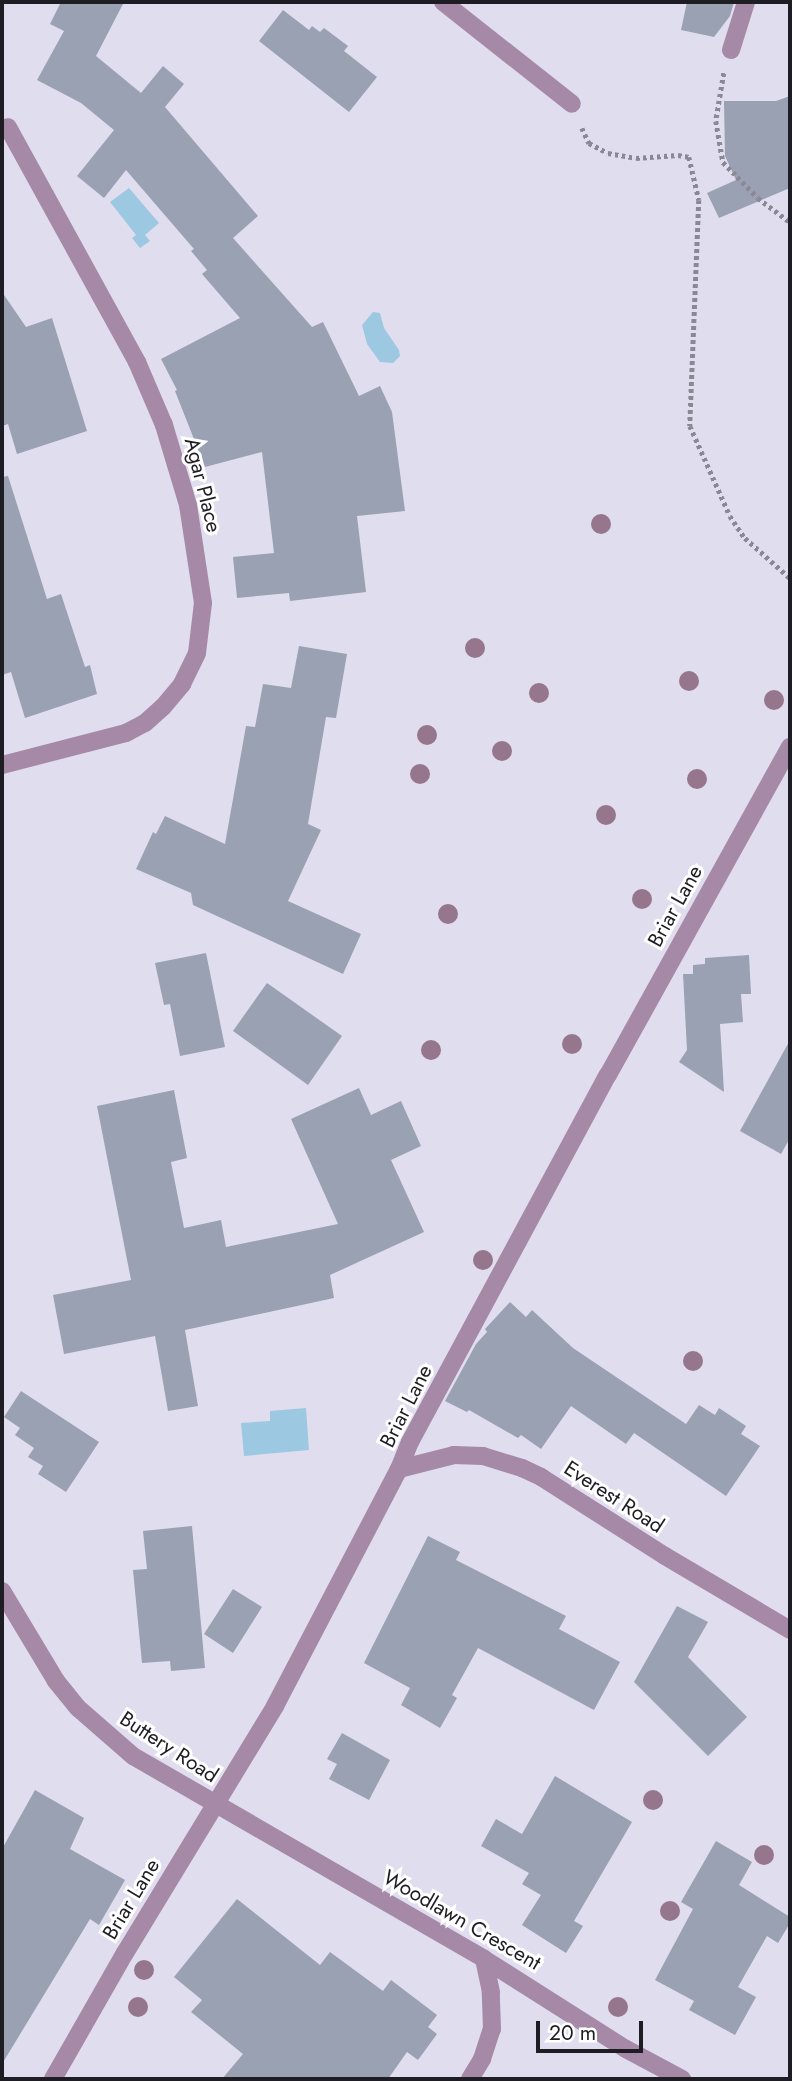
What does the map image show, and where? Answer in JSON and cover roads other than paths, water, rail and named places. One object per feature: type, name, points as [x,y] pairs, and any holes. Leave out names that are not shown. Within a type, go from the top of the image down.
[{"type":"street","points":[[443,2],[572,104]]},
{"type":"street","points":[[731,50],[746,2]]},
{"type":"street","name":"Agar Place","points":[[2,765],[126,733],[145,723],[182,684],[197,653],[204,603],[188,505],[164,425],[137,362],[8,127]]},
{"type":"street","name":"Briar Lane","points":[[53,2079],[275,1706],[400,1469],[410,1441],[790,747]]},
{"type":"street","name":"Everest Road","points":[[400,1469],[454,1455],[483,1456],[522,1468],[541,1477],[665,1556],[790,1630]]},
{"type":"street","name":"Buttery Road","points":[[2,1591],[57,1681],[78,1708],[132,1756],[216,1804]]},
{"type":"street","name":"Woodlawn Crescent","points":[[216,1804],[484,1959],[626,2049],[682,2079]]},
{"type":"street","points":[[470,2079],[482,2059],[492,2029],[491,1992],[484,1959]]},
{"type":"water","points":[[129,188],[159,223],[145,235],[150,241],[140,248],[132,238],[136,235],[110,202]]},
{"type":"water","points":[[373,312],[380,313],[384,328],[399,350],[400,356],[393,363],[380,362],[367,344],[362,325]]},
{"type":"water","points":[[306,1408],[309,1450],[244,1456],[241,1423],[270,1421],[270,1411]]}]
